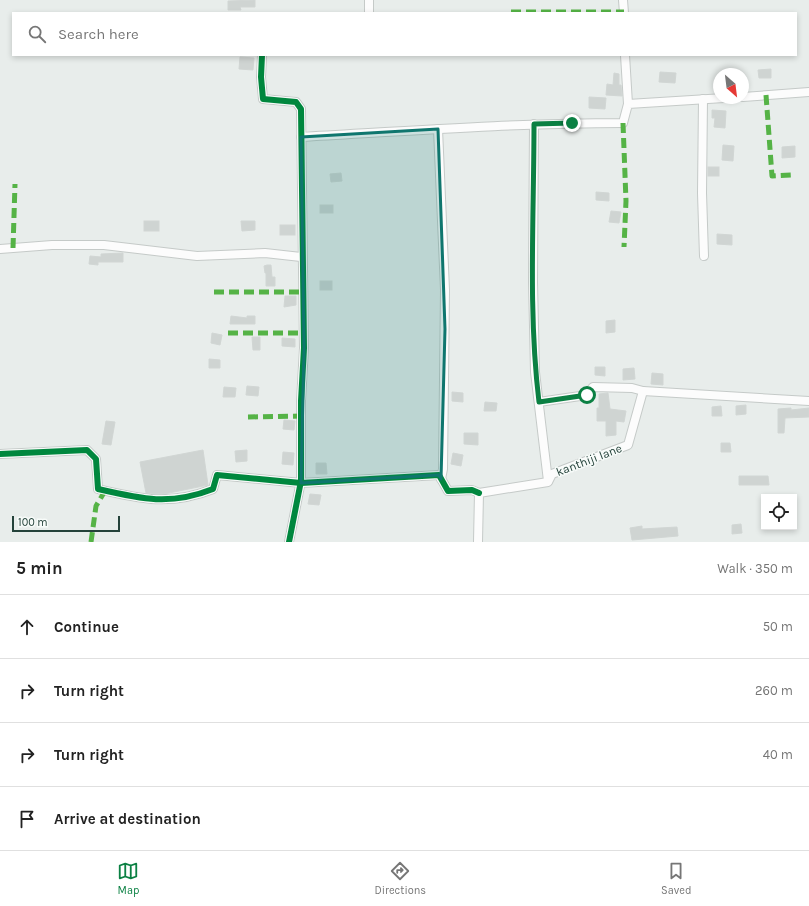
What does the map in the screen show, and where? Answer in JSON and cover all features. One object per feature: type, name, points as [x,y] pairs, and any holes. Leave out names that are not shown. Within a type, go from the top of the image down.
[{"type":"street","points":[[369,12],[370,0]]},
{"type":"street","points":[[623,0],[624,12]]},
{"type":"street","points":[[262,56],[261,77],[263,99],[296,102],[301,109],[301,257],[304,348],[301,401],[301,484],[289,542]]},
{"type":"street","points":[[301,137],[534,124],[623,123],[628,104],[625,56]]},
{"type":"street","points":[[749,97],[809,92]]},
{"type":"street","points":[[703,99],[702,194],[704,256]]},
{"type":"street","points":[[628,104],[713,99]]},
{"type":"street","points":[[534,124],[533,282],[535,372],[548,482]]},
{"type":"street","points":[[438,129],[439,178],[443,218],[445,329],[441,479]]},
{"type":"street","points":[[0,249],[104,245],[197,256],[265,253],[301,257]]},
{"type":"street","points":[[539,402],[587,395],[593,387],[632,388],[643,391],[809,401]]},
{"type":"street","name":"kanthiji lane","points":[[441,479],[448,491],[472,490],[480,492],[548,482],[552,474],[628,445],[643,391]]},
{"type":"street","points":[[0,454],[87,450],[96,459],[98,489],[146,500],[169,499],[198,494],[213,489],[217,475],[301,484],[439,475],[441,479]]},
{"type":"street","points":[[478,542],[480,492]]},
{"type":"highlighted area","points":[[438,129],[445,329],[441,479],[439,475],[301,483],[304,348],[301,137]]},
{"type":"building","points":[[255,0],[255,7],[240,7],[241,10],[228,10],[228,1]]},
{"type":"building","points":[[240,57],[254,58],[253,70],[239,69]]},
{"type":"building","points":[[771,69],[771,78],[759,78],[758,70]]},
{"type":"building","points":[[660,72],[676,73],[675,83],[659,82]]},
{"type":"building","points":[[614,73],[619,74],[619,85],[621,85],[622,96],[606,95],[607,84],[613,85]]},
{"type":"building","points":[[589,97],[606,98],[605,109],[589,108]]},
{"type":"building","points":[[712,110],[726,111],[725,128],[714,127],[715,118],[712,118]]},
{"type":"building","points":[[723,145],[734,146],[733,161],[722,160]]},
{"type":"building","points":[[795,146],[795,157],[782,158],[782,147]]},
{"type":"building","points":[[708,167],[719,167],[719,176],[708,176]]},
{"type":"building","points":[[341,173],[342,181],[331,182],[330,174]]},
{"type":"building","points":[[596,192],[609,193],[609,201],[596,200]]},
{"type":"building","points":[[320,205],[333,205],[333,213],[320,213]]},
{"type":"building","points":[[611,211],[621,212],[619,223],[609,222]]},
{"type":"building","points":[[144,221],[159,221],[159,231],[144,231]]},
{"type":"building","points":[[241,221],[255,221],[255,230],[242,231]]},
{"type":"building","points":[[280,225],[295,225],[295,235],[280,235]]},
{"type":"building","points":[[717,234],[732,235],[732,245],[717,244]]},
{"type":"building","points":[[123,253],[123,262],[98,262],[98,265],[89,264],[90,256],[101,257],[101,254]]},
{"type":"building","points":[[271,265],[272,277],[275,277],[275,286],[266,286],[266,273],[264,266]]},
{"type":"building","points":[[320,281],[332,281],[332,290],[320,290]]},
{"type":"building","points":[[285,296],[296,296],[296,305],[284,307]]},
{"type":"building","points":[[231,316],[247,318],[247,316],[255,316],[255,324],[230,324]]},
{"type":"building","points":[[615,320],[615,332],[606,333],[606,321]]},
{"type":"building","points":[[212,333],[222,335],[220,345],[211,343]]},
{"type":"building","points":[[252,337],[260,337],[260,350],[253,350]]},
{"type":"building","points":[[282,338],[295,339],[295,347],[282,346]]},
{"type":"building","points":[[209,359],[220,360],[220,368],[209,368]]},
{"type":"building","points":[[595,367],[605,367],[605,376],[595,375]]},
{"type":"building","points":[[634,368],[635,379],[623,380],[623,369]]},
{"type":"building","points":[[652,373],[663,374],[663,385],[651,384]]},
{"type":"building","points":[[247,386],[259,387],[258,396],[246,395]]},
{"type":"building","points":[[224,387],[236,388],[235,397],[223,397]]},
{"type":"building","points":[[452,392],[463,393],[463,402],[452,401]]},
{"type":"building","points":[[608,393],[610,409],[626,411],[624,422],[616,421],[616,435],[606,436],[606,421],[597,421],[597,408],[599,408],[599,394]]},
{"type":"building","points":[[485,402],[497,403],[496,411],[484,411]]},
{"type":"building","points":[[746,405],[746,414],[736,415],[736,406]]},
{"type":"building","points":[[721,406],[722,416],[712,416],[712,407]]},
{"type":"building","points":[[791,408],[791,410],[809,408],[809,417],[785,418],[784,433],[778,433],[778,409]]},
{"type":"building","points":[[284,420],[295,421],[294,430],[283,429]]},
{"type":"building","points":[[106,421],[115,422],[111,445],[102,444]]},
{"type":"building","points":[[464,433],[478,433],[478,445],[464,444]]},
{"type":"building","points":[[721,443],[730,443],[731,452],[721,452]]},
{"type":"building","points":[[203,450],[208,485],[164,494],[146,493],[140,462]]},
{"type":"building","points":[[247,450],[247,461],[236,462],[235,451]]},
{"type":"building","points":[[283,452],[294,453],[293,465],[282,464]]},
{"type":"building","points":[[453,453],[463,455],[461,466],[451,464]]},
{"type":"building","points":[[316,463],[326,463],[327,474],[316,474]]},
{"type":"building","points":[[739,476],[768,476],[769,485],[739,485]]},
{"type":"building","points":[[310,494],[321,495],[319,505],[308,504]]},
{"type":"building","points":[[741,524],[742,533],[732,534],[732,525]]},
{"type":"building","points":[[642,526],[642,529],[677,527],[678,536],[632,540],[630,528]]},
{"type":"marked path","points":[[511,12],[624,12]]},
{"type":"marked path","points":[[766,95],[772,176],[792,175]]},
{"type":"marked path","points":[[623,123],[626,201],[624,247]]},
{"type":"marked path","points":[[13,248],[15,184]]},
{"type":"marked path","points":[[214,292],[302,292]]},
{"type":"marked path","points":[[228,333],[303,333]]},
{"type":"marked path","points":[[248,417],[302,416]]},
{"type":"marked path","points":[[91,542],[96,506],[105,491]]},
{"type":"cycle path","points":[[262,56],[261,77],[263,99],[296,102],[301,109],[304,348],[301,401],[301,481],[289,542]]},
{"type":"cycle path","points":[[0,454],[87,450],[96,459],[98,489],[142,498],[183,498],[197,494],[213,489],[217,475],[301,483],[439,475],[448,491],[472,490],[479,493]]},
{"type":"route","points":[[572,123],[534,124],[533,282],[535,372],[539,402],[587,395]]}]
